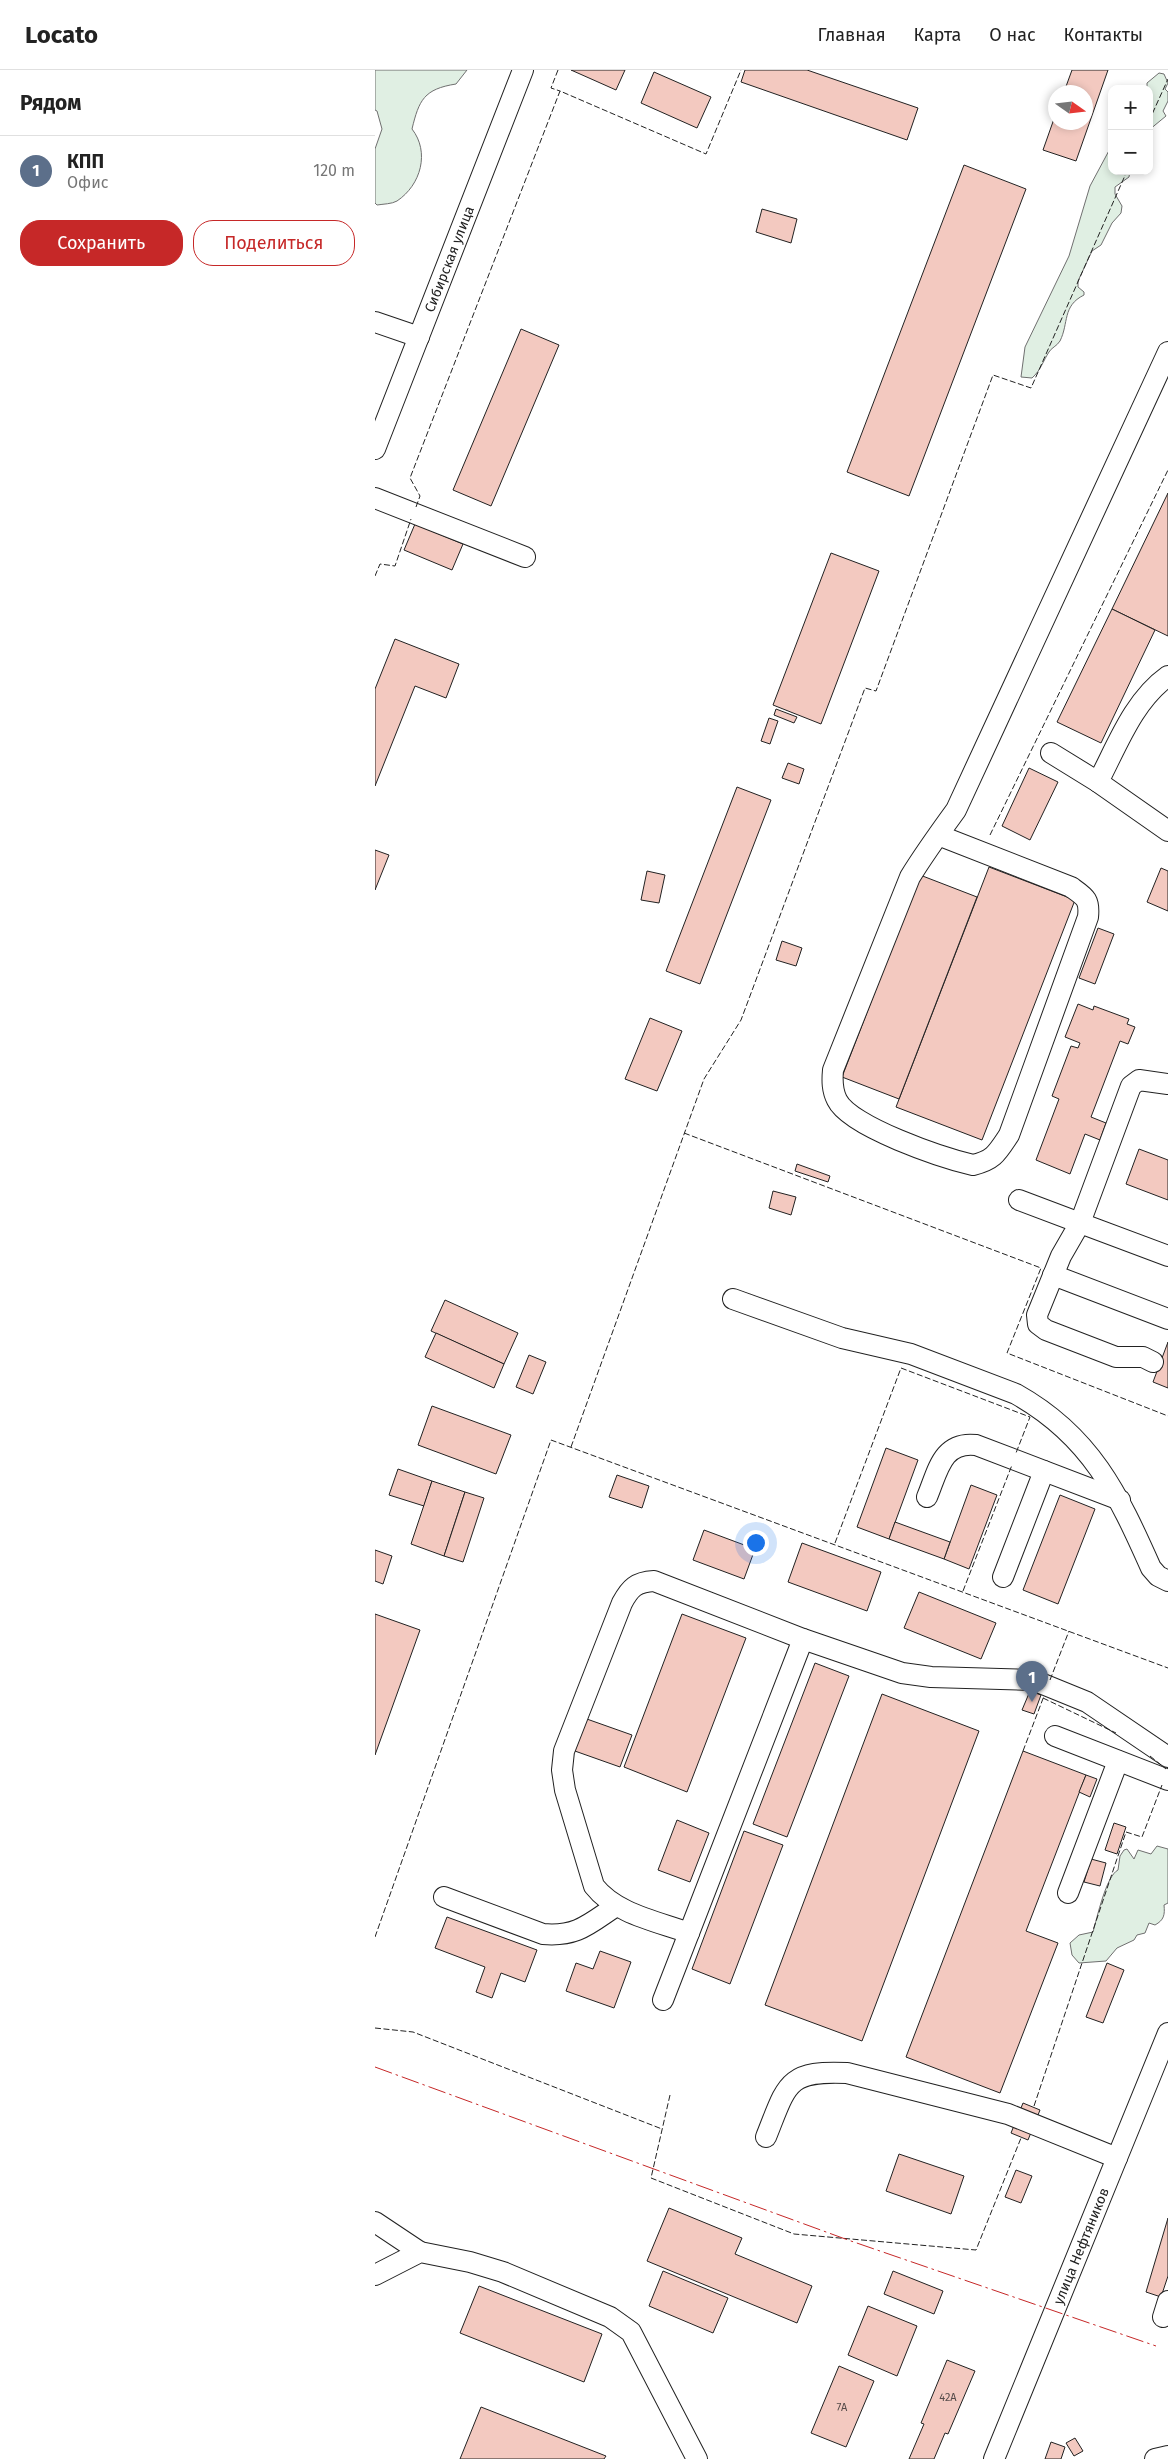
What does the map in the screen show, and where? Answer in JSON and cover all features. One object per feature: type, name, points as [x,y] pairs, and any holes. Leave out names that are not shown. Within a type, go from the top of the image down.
[{"type":"street","name":"Сибирская улица","points":[[375,449],[523,70]]},
{"type":"street","points":[[375,322],[419,337]]},
{"type":"street","points":[[938,835],[1071,887],[1084,896],[1089,904],[1088,917],[1009,1135],[997,1154],[988,1161],[973,1165],[881,1133],[860,1122],[838,1102],[832,1085],[833,1070],[910,877],[938,835],[956,810],[1168,352]]},
{"type":"street","points":[[375,498],[525,557]]},
{"type":"street","points":[[1098,782],[1140,704],[1168,676]]},
{"type":"street","points":[[1051,753],[1098,782],[1168,831]]},
{"type":"street","points":[[1153,1362],[1143,1358],[1116,1357],[1046,1330],[1038,1324],[1037,1315],[1061,1256],[1080,1224],[1131,1086],[1139,1080],[1168,1084]]},
{"type":"street","points":[[1019,1200],[1168,1256]]},
{"type":"street","points":[[1053,1275],[1168,1319]]},
{"type":"street","points":[[733,1299],[842,1338],[911,1354],[1016,1394],[1051,1417],[1072,1436],[1110,1482],[1151,1568],[1158,1576],[1168,1581]]},
{"type":"street","points":[[927,1497],[945,1455],[955,1447],[965,1444],[976,1445],[1120,1500]]},
{"type":"street","points":[[1003,1577],[1044,1471]]},
{"type":"street","points":[[689,1933],[616,1906],[604,1898],[594,1886],[565,1790],[562,1770],[564,1751],[621,1603],[629,1589],[640,1582],[654,1581],[803,1639],[902,1673],[931,1677],[1033,1680],[1087,1702],[1168,1757]]},
{"type":"street","points":[[663,2000],[803,1639]]},
{"type":"street","points":[[1055,1736],[1168,1780]]},
{"type":"street","points":[[1068,1893],[1119,1761]]},
{"type":"street","points":[[444,1897],[543,1934],[559,1936],[576,1932],[616,1906]]},
{"type":"street","name":"улица Нефтяников","points":[[994,2459],[1168,2033]]},
{"type":"street","points":[[767,2137],[785,2091],[794,2080],[815,2073],[847,2073],[1008,2114],[1117,2158]]},
{"type":"street","points":[[375,2222],[420,2252],[470,2262],[503,2272],[610,2317],[631,2332],[697,2459]]},
{"type":"street","points":[[375,2275],[420,2252]]},
{"type":"street","points":[[1155,2459],[1168,2456]]},
{"type":"green space","points":[[375,70],[467,70],[456,84],[437,89],[430,93],[421,103],[412,129],[418,138],[421,148],[420,168],[417,177],[412,186],[397,201],[377,205],[375,203],[375,149],[382,129],[377,111],[375,110]]},
{"type":"green space","points":[[1159,73],[1164,74],[1168,83],[1165,89],[1168,92],[1168,101],[1163,111],[1166,116],[1153,127],[1153,85],[1147,85]]},
{"type":"green space","points":[[1108,152],[1108,175],[1129,175],[1115,187],[1115,194],[1122,206],[1121,213],[1112,223],[1101,245],[1092,251],[1078,281],[1078,287],[1084,292],[1084,295],[1072,304],[1060,341],[1050,351],[1040,369],[1032,378],[1021,377],[1025,347],[1069,256],[1090,186]]},
{"type":"green space","points":[[1157,1846],[1168,1849],[1168,1903],[1164,1905],[1162,1919],[1155,1925],[1149,1923],[1145,1933],[1137,1935],[1134,1940],[1117,1948],[1106,1961],[1079,1963],[1072,1955],[1070,1943],[1079,1935],[1093,1932],[1106,1889],[1118,1870],[1120,1856],[1124,1850],[1127,1849],[1134,1859],[1138,1850],[1151,1854]]},
{"type":"building","points":[[571,70],[625,70],[616,90]]},
{"type":"building","points":[[745,70],[807,70],[918,108],[907,140],[741,82]]},
{"type":"building","points":[[1072,70],[1108,70],[1093,113],[1093,85],[1067,85]]},
{"type":"building","points":[[654,72],[711,97],[697,128],[641,103]]},
{"type":"building","points":[[1050,130],[1087,130],[1076,161],[1043,150]]},
{"type":"building","points":[[964,165],[1026,189],[909,496],[847,472]]},
{"type":"building","points":[[762,209],[797,219],[791,243],[756,232]]},
{"type":"building","points":[[521,329],[559,345],[491,506],[453,490]]},
{"type":"building","points":[[1168,493],[1168,636],[1112,609]]},
{"type":"building","points":[[415,524],[463,544],[452,570],[404,550]]},
{"type":"building","points":[[831,553],[879,571],[821,724],[773,705]]},
{"type":"building","points":[[1112,609],[1155,630],[1101,743],[1057,722]]},
{"type":"building","points":[[395,639],[459,664],[446,698],[415,686],[375,786],[375,689]]},
{"type":"building","points":[[776,709],[797,717],[794,723],[774,715]]},
{"type":"building","points":[[769,718],[778,721],[770,744],[761,741]]},
{"type":"building","points":[[788,763],[804,769],[799,784],[782,778]]},
{"type":"building","points":[[1029,768],[1058,782],[1030,840],[1002,826]]},
{"type":"building","points":[[737,787],[771,800],[700,984],[666,971]]},
{"type":"building","points":[[375,850],[389,855],[375,890]]},
{"type":"building","points":[[989,867],[1075,900],[982,1140],[896,1107]]},
{"type":"building","points":[[1161,868],[1168,871],[1168,911],[1147,902]]},
{"type":"building","points":[[647,871],[665,875],[659,903],[641,900]]},
{"type":"building","points":[[920,875],[977,897],[899,1099],[842,1077]]},
{"type":"building","points":[[1098,928],[1114,934],[1095,984],[1079,978]]},
{"type":"building","points":[[782,941],[802,948],[796,966],[776,960]]},
{"type":"building","points":[[1078,1004],[1093,1010],[1094,1006],[1129,1019],[1127,1024],[1135,1027],[1128,1044],[1120,1041],[1091,1117],[1106,1123],[1100,1140],[1085,1134],[1070,1174],[1036,1160],[1059,1099],[1052,1096],[1071,1046],[1078,1048],[1080,1043],[1065,1037]]},
{"type":"building","points":[[650,1018],[682,1031],[657,1091],[625,1079]]},
{"type":"building","points":[[1139,1149],[1168,1160],[1168,1200],[1126,1184]]},
{"type":"building","points":[[797,1164],[830,1176],[828,1182],[795,1171]]},
{"type":"building","points":[[773,1191],[796,1197],[791,1215],[769,1208]]},
{"type":"building","points":[[445,1300],[518,1333],[504,1364],[431,1331]]},
{"type":"building","points":[[436,1333],[504,1364],[494,1388],[425,1357]]},
{"type":"building","points":[[1168,1342],[1168,1388],[1153,1382]]},
{"type":"building","points":[[529,1355],[546,1362],[533,1394],[516,1387]]},
{"type":"building","points":[[432,1406],[511,1435],[496,1474],[418,1445]]},
{"type":"building","points":[[886,1448],[918,1460],[889,1539],[857,1527]]},
{"type":"building","points":[[398,1469],[432,1481],[424,1506],[389,1495]]},
{"type":"building","points":[[617,1475],[649,1486],[642,1508],[609,1497]]},
{"type":"building","points":[[432,1481],[465,1492],[444,1556],[411,1544]]},
{"type":"building","points":[[971,1485],[997,1495],[969,1569],[944,1559]]},
{"type":"building","points":[[465,1492],[484,1498],[463,1562],[444,1556]]},
{"type":"building","points":[[1060,1495],[1095,1509],[1058,1604],[1023,1590]]},
{"type":"building","points":[[895,1522],[950,1542],[944,1559],[889,1539]]},
{"type":"building","points":[[704,1530],[755,1549],[744,1579],[693,1560]]},
{"type":"building","points":[[802,1543],[881,1572],[867,1611],[788,1582]]},
{"type":"building","points":[[375,1550],[392,1556],[383,1584],[375,1581]]},
{"type":"building","points":[[919,1592],[996,1623],[981,1659],[904,1628]]},
{"type":"building","points":[[375,1614],[420,1630],[375,1755]]},
{"type":"building","points":[[682,1614],[746,1638],[687,1792],[624,1767]]},
{"type":"building","points":[[815,1663],[849,1676],[787,1837],[753,1824]]},
{"type":"building","points":[[1030,1691],[1041,1695],[1034,1714],[1022,1710]]},
{"type":"building","points":[[882,1694],[979,1731],[862,2041],[765,2005]]},
{"type":"building","points":[[584,1718],[632,1735],[620,1767],[572,1750]]},
{"type":"building","points":[[1023,1751],[1086,1775],[1026,1931],[1058,1943],[1000,2093],[906,2057]]},
{"type":"building","points":[[1086,1775],[1097,1779],[1090,1797],[1079,1792]]},
{"type":"building","points":[[677,1820],[709,1833],[690,1882],[658,1870]]},
{"type":"building","points":[[1114,1823],[1126,1827],[1117,1854],[1105,1850]]},
{"type":"building","points":[[744,1831],[783,1845],[730,1984],[692,1969]]},
{"type":"building","points":[[1091,1859],[1106,1863],[1100,1886],[1084,1882]]},
{"type":"building","points":[[447,1917],[537,1950],[525,1982],[501,1973],[492,1998],[476,1992],[485,1967],[435,1948]]},
{"type":"building","points":[[600,1951],[631,1962],[614,2008],[566,1991],[576,1963],[593,1969]]},
{"type":"building","points":[[1107,1963],[1124,1970],[1103,2023],[1086,2017]]},
{"type":"building","points":[[1023,2103],[1040,2110],[1028,2140],[1011,2133]]},
{"type":"building","points":[[899,2154],[964,2176],[951,2214],[886,2191]]},
{"type":"building","points":[[1016,2170],[1032,2176],[1021,2203],[1005,2197]]},
{"type":"building","points":[[669,2208],[742,2238],[735,2254],[812,2286],[797,2323],[647,2261]]},
{"type":"building","points":[[1168,2218],[1168,2276],[1161,2297],[1146,2292]]},
{"type":"building","points":[[663,2271],[728,2298],[713,2333],[649,2306]]},
{"type":"building","points":[[893,2271],[943,2291],[934,2314],[884,2294]]},
{"type":"building","points":[[479,2286],[602,2334],[584,2382],[460,2333]]},
{"type":"building","points":[[868,2306],[917,2326],[897,2376],[848,2355]]},
{"type":"building","points":[[947,2360],[975,2371],[948,2434],[945,2433],[934,2459],[909,2459],[924,2424],[921,2423]]},
{"type":"building","points":[[839,2366],[874,2381],[846,2447],[811,2433]]},
{"type":"building","points":[[481,2407],[606,2456],[604,2459],[460,2459]]},
{"type":"building","points":[[1075,2438],[1083,2451],[1074,2456],[1066,2443]]},
{"type":"building","points":[[1051,2442],[1065,2447],[1061,2459],[1045,2459]]},
{"type":"fence","points":[[558,70],[551,88],[560,91]]},
{"type":"fence","points":[[416,507],[420,496],[410,478],[560,91],[706,154],[741,70]]},
{"type":"fence","points":[[1153,112],[1168,79]]},
{"type":"fence","points":[[571,1447],[704,1079],[741,1020],[865,688],[876,691],[993,375],[1031,388],[1125,175]]},
{"type":"fence","points":[[990,835],[1168,470]]},
{"type":"fence","points":[[375,576],[380,564],[395,566],[411,519]]},
{"type":"fence","points":[[684,1133],[1041,1268],[1007,1353],[1168,1416]]},
{"type":"fence","points":[[835,1543],[901,1368],[1030,1417],[1016,1453]]},
{"type":"fence","points":[[375,1937],[551,1440],[1168,1668]]},
{"type":"fence","points":[[963,1591],[1012,1465]]},
{"type":"fence","points":[[1050,1680],[1069,1631]]},
{"type":"fence","points":[[1023,1751],[1044,1696]]},
{"type":"fence","points":[[1043,1698],[1116,1733]]},
{"type":"fence","points":[[1150,1756],[1166,1769]]},
{"type":"fence","points":[[1034,2106],[1126,1832],[1142,1837],[1162,1785]]},
{"type":"fence","points":[[375,2028],[413,2032],[662,2129]]},
{"type":"fence","points":[[670,2095],[651,2178],[794,2234],[976,2250],[1021,2138]]},
{"type":"power","points":[[375,2067],[848,2240],[1156,2346]]},
{"type":"place","name":"КПП","points":[[1032,1702]]}]
